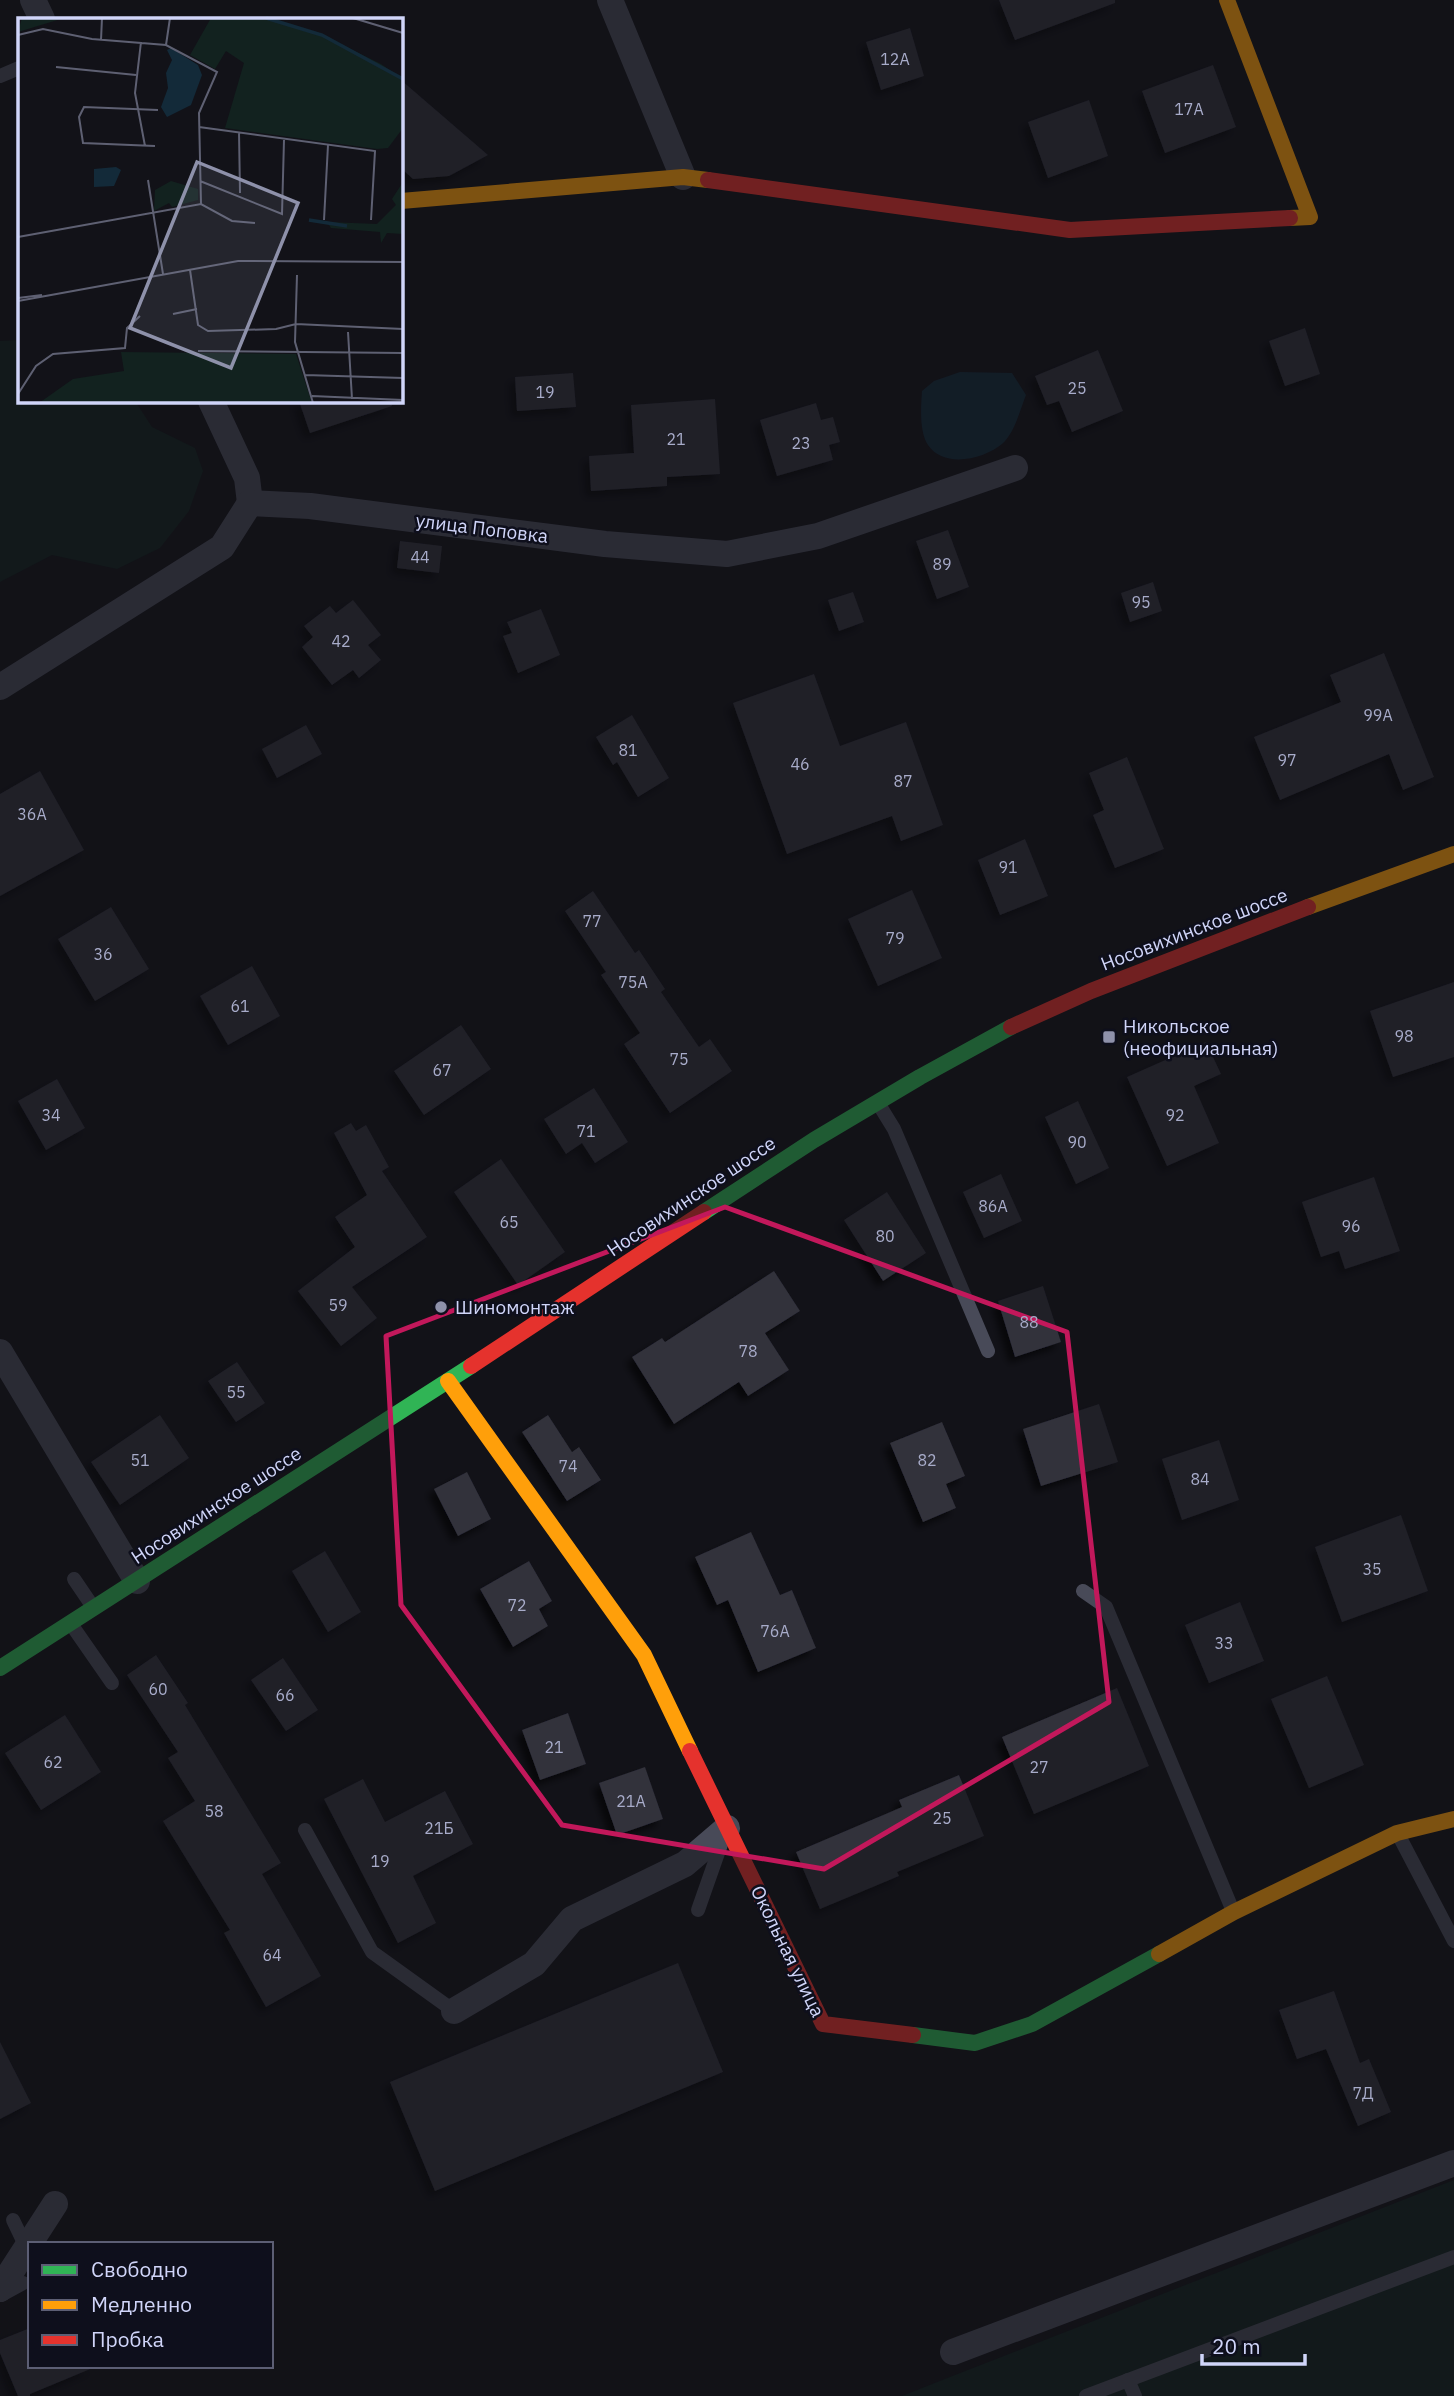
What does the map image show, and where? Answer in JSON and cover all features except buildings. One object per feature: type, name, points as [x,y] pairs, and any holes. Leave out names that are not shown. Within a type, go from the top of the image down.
[{"type":"street","points":[[33,0],[42,18]]},
{"type":"street","points":[[610,0],[684,177]]},
{"type":"street","points":[[402,201],[684,177],[1070,230],[1310,218],[1227,0]]},
{"type":"street","points":[[0,687],[222,547],[250,503],[247,478],[211,402]]},
{"type":"street","name":"улица Поповка","points":[[250,503],[310,506],[606,544],[727,554],[818,536],[1015,468]]},
{"type":"street","name":"Носовихинское шоссе","points":[[0,1668],[448,1381],[814,1140],[1004,1030],[1091,991],[1230,936],[1454,855]]},
{"type":"street","points":[[0,1352],[137,1581]]},
{"type":"street","points":[[448,1381],[644,1655],[727,1828],[684,1864],[572,1919],[534,1964],[454,2011]]},
{"type":"street","name":"Окольная улица","points":[[727,1828],[823,2024],[975,2043],[1031,2024],[1234,1912],[1397,1833],[1454,1819]]},
{"type":"street","points":[[953,2352],[1454,2162]]},
{"type":"street","points":[[29,2242],[55,2204]]},
{"type":"street","points":[[12,2286],[28,2244]]},
{"type":"lane","points":[[0,76],[18,68]]},
{"type":"lane","points":[[878,1102],[894,1129],[988,1350]]},
{"type":"lane","points":[[74,1579],[94,1608]]},
{"type":"lane","points":[[1083,1591],[1106,1607],[1234,1912]]},
{"type":"lane","points":[[70,1623],[112,1683]]},
{"type":"lane","points":[[698,1910],[727,1828]]},
{"type":"lane","points":[[304,1830],[372,1952],[454,2011]]},
{"type":"lane","points":[[1397,1833],[1454,1941]]},
{"type":"lane","points":[[13,2220],[26,2247]]},
{"type":"lane","points":[[1086,2396],[1454,2257]]},
{"type":"lane","points":[[0,2295],[12,2286]]},
{"type":"lane","points":[[1128,2380],[1135,2396]]},
{"type":"highlighted area","points":[[725,1207],[1067,1332],[1109,1702],[824,1869],[562,1825],[401,1605],[386,1336]]},
{"type":"shaded area","points":[[18,340],[18,402],[136,402],[152,427],[195,448],[203,471],[189,511],[160,548],[117,569],[52,555],[0,582],[0,341]]},
{"type":"shaded area","points":[[1454,2180],[1454,2396],[902,2396],[950,2377]]},
{"type":"water","points":[[960,372],[1012,373],[1026,395],[1014,427],[1002,444],[985,454],[954,459],[935,452],[925,439],[921,419],[922,391],[934,381]]},
{"type":"traffic: fast","points":[[704,1212],[814,1140],[1011,1027]]},
{"type":"traffic: fast","points":[[0,1668],[471,1366]]},
{"type":"traffic: fast","points":[[913,2035],[975,2043],[1032,2024],[1159,1954]]},
{"type":"traffic: slow","points":[[1227,0],[1310,217],[1290,218]]},
{"type":"traffic: slow","points":[[402,201],[683,177],[708,180]]},
{"type":"traffic: slow","points":[[1308,907],[1454,854]]},
{"type":"traffic: slow","points":[[448,1381],[644,1655],[690,1751]]},
{"type":"traffic: slow","points":[[1159,1954],[1234,1912],[1397,1833],[1454,1819]]},
{"type":"traffic: jam","points":[[708,180],[1070,230],[1290,218]]},
{"type":"traffic: jam","points":[[1011,1027],[1091,991],[1308,907]]},
{"type":"traffic: jam","points":[[471,1366],[704,1212]]},
{"type":"traffic: jam","points":[[690,1751],[823,2024],[913,2035]]},
{"type":"place","name":"Никольское (неофициальная)","points":[[1109,1037]]},
{"type":"place","name":"Шиномонтаж","points":[[441,1307]]}]
